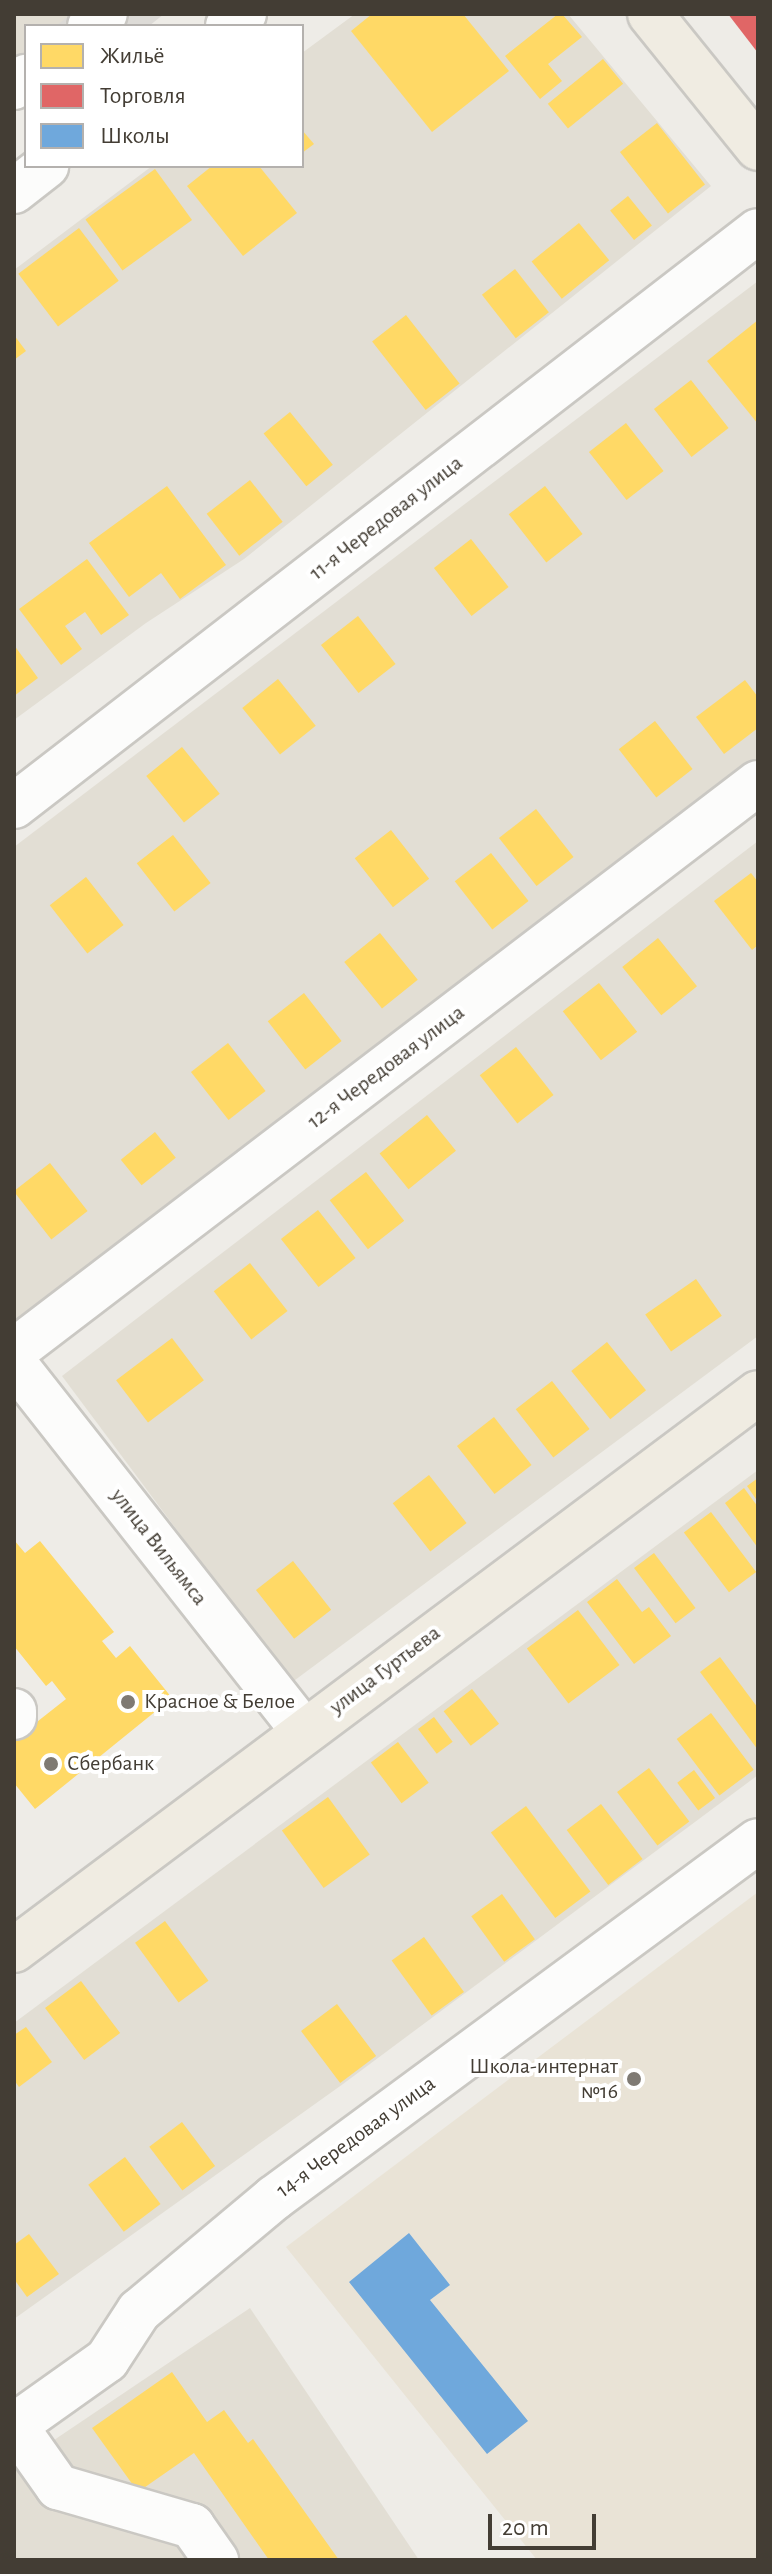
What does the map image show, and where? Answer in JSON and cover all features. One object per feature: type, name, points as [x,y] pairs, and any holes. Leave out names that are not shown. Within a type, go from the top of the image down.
[{"type":"main road","points":[[650,14],[758,148]]},
{"type":"main road","name":"улица Гуртьева","points":[[14,1950],[758,1393]]},
{"type":"street","points":[[14,191],[43,168]]},
{"type":"street","name":"11-я Чередовая улица","points":[[14,806],[758,231]]},
{"type":"street","name":"12-я Чередовая улица","points":[[14,1351],[758,783]]},
{"type":"street","name":"улица Вильямса","points":[[14,1363],[304,1731]]},
{"type":"street","name":"14-я Чередовая улица","points":[[15,2426],[107,2360],[139,2311],[274,2198],[758,1841]]},
{"type":"street","points":[[15,2426],[58,2487],[192,2526],[216,2560]]},
{"type":"shaded area","points":[[14,14],[89,14],[76,24],[24,24],[24,67],[14,75]]},
{"type":"shaded area","points":[[71,14],[164,14],[152,24],[58,24]]},
{"type":"shaded area","points":[[355,14],[568,14],[711,186],[244,559],[146,623],[14,720],[14,270],[149,168],[304,168],[304,52]]},
{"type":"shaded area","points":[[758,281],[758,765],[18,1323],[14,1317],[14,847]]},
{"type":"shaded area","points":[[758,841],[758,1336],[291,1683],[62,1376]]},
{"type":"shaded area","points":[[758,1470],[758,1775],[343,2084],[14,2319],[14,2023]]},
{"type":"shaded area","name":"Школа-интернат №16","points":[[758,1892],[758,2560],[537,2560],[286,2247]]},
{"type":"shaded area","points":[[250,2308],[419,2560],[14,2560],[14,2467]]},
{"type":"building: Жильё","points":[[372,14],[463,14],[509,71],[432,132],[351,31]]},
{"type":"building: Жильё","points":[[562,14],[582,37],[548,64],[562,81],[540,99],[505,56]]},
{"type":"building: Жильё","points":[[603,59],[623,84],[568,129],[548,104]]},
{"type":"building: Жильё","points":[[657,123],[705,184],[668,213],[620,152]]},
{"type":"building: Жильё","points":[[304,132],[314,144],[304,152]]},
{"type":"building: Жильё","points":[[210,168],[261,168],[297,213],[243,256],[187,186]]},
{"type":"building: Жильё","points":[[155,169],[192,220],[122,271],[85,220]]},
{"type":"building: Жильё","points":[[628,196],[652,226],[634,240],[610,210]]},
{"type":"building: Жильё","points":[[579,223],[609,260],[562,299],[532,261]]},
{"type":"building: Жильё","points":[[79,228],[119,281],[58,326],[18,274]]},
{"type":"building: Жильё","points":[[515,269],[549,312],[516,338],[482,295]]},
{"type":"building: Жильё","points":[[406,315],[460,384],[426,410],[372,341]]},
{"type":"building: Жильё","points":[[758,320],[758,424],[707,361]]},
{"type":"building: Жильё","points":[[14,335],[26,351],[14,360]]},
{"type":"building: Жильё","points":[[691,380],[729,428],[692,457],[654,409]]},
{"type":"building: Жильё","points":[[290,412],[333,465],[306,486],[264,433]]},
{"type":"building: Жильё","points":[[626,423],[664,471],[627,500],[589,452]]},
{"type":"building: Жильё","points":[[250,480],[283,522],[239,556],[207,514]]},
{"type":"building: Жильё","points":[[167,486],[226,565],[180,599],[161,573],[129,597],[89,543]]},
{"type":"building: Жильё","points":[[545,486],[583,534],[546,562],[509,514]]},
{"type":"building: Жильё","points":[[471,539],[509,587],[472,616],[434,568]]},
{"type":"building: Жильё","points":[[87,559],[129,615],[101,635],[85,612],[65,626],[82,649],[61,665],[19,609]]},
{"type":"building: Жильё","points":[[358,616],[396,664],[359,693],[321,645]]},
{"type":"building: Жильё","points":[[14,645],[38,678],[14,696]]},
{"type":"building: Жильё","points":[[278,679],[316,726],[280,755],[242,708]]},
{"type":"building: Жильё","points":[[745,680],[758,697],[758,728],[724,754],[696,717]]},
{"type":"building: Жильё","points":[[655,721],[693,769],[656,797],[619,749]]},
{"type":"building: Жильё","points":[[182,747],[220,794],[184,823],[146,776]]},
{"type":"building: Жильё","points":[[536,809],[574,857],[537,886],[499,838]]},
{"type":"building: Жильё","points":[[391,830],[429,879],[393,907],[355,858]]},
{"type":"building: Жильё","points":[[173,835],[211,883],[174,911],[137,863]]},
{"type":"building: Жильё","points":[[491,853],[529,901],[492,929],[455,881]]},
{"type":"building: Жильё","points":[[751,873],[758,882],[758,945],[752,950],[714,901]]},
{"type":"building: Жильё","points":[[86,877],[124,925],[87,953],[50,905]]},
{"type":"building: Жильё","points":[[380,933],[418,980],[382,1009],[344,962]]},
{"type":"building: Жильё","points":[[658,938],[697,986],[661,1015],[622,967]]},
{"type":"building: Жильё","points":[[599,983],[637,1032],[601,1060],[563,1011]]},
{"type":"building: Жильё","points":[[304,993],[342,1041],[305,1069],[268,1021]]},
{"type":"building: Жильё","points":[[228,1043],[266,1091],[229,1120],[191,1072]]},
{"type":"building: Жильё","points":[[516,1047],[554,1095],[517,1123],[480,1075]]},
{"type":"building: Жильё","points":[[427,1115],[456,1151],[409,1189],[380,1153]]},
{"type":"building: Жильё","points":[[155,1132],[176,1158],[142,1185],[121,1160]]},
{"type":"building: Жильё","points":[[50,1163],[88,1211],[51,1239],[14,1192]]},
{"type":"building: Жильё","points":[[366,1172],[404,1221],[368,1249],[330,1200]]},
{"type":"building: Жильё","points":[[318,1210],[356,1258],[319,1287],[281,1239]]},
{"type":"building: Жильё","points":[[250,1263],[288,1311],[251,1339],[214,1291]]},
{"type":"building: Жильё","points":[[696,1279],[722,1316],[671,1351],[645,1315]]},
{"type":"building: Жильё","points":[[172,1338],[204,1380],[148,1422],[116,1380]]},
{"type":"building: Жильё","points":[[607,1342],[646,1390],[610,1419],[571,1371]]},
{"type":"building: Жильё","points":[[552,1381],[590,1429],[553,1457],[516,1409]]},
{"type":"building: Жильё","points":[[494,1417],[532,1465],[495,1494],[457,1446]]},
{"type":"building: Жильё","points":[[429,1475],[467,1523],[430,1551],[393,1503]]},
{"type":"building: Жильё","points":[[758,1478],[758,1502],[747,1486]]},
{"type":"building: Жильё","points":[[744,1488],[758,1507],[758,1548],[725,1503]]},
{"type":"building: Жильё","points":[[711,1512],[756,1572],[729,1592],[684,1532]]},
{"type":"building: Жильё","points":[[14,1540],[25,1553],[40,1541],[114,1632],[102,1641],[116,1658],[130,1646],[172,1698],[35,1809],[14,1783],[14,1740],[66,1699],[52,1681],[46,1686],[14,1646]]},
{"type":"building: Жильё","points":[[654,1553],[696,1608],[676,1623],[634,1568]]},
{"type":"building: Жильё","points":[[293,1561],[331,1610],[294,1639],[256,1590]]},
{"type":"building: Жильё","points":[[617,1579],[642,1612],[649,1607],[671,1636],[634,1664],[587,1602]]},
{"type":"building: Жильё","points":[[578,1610],[620,1665],[568,1704],[527,1649]]},
{"type":"building: Жильё","points":[[720,1657],[758,1708],[758,1750],[700,1672]]},
{"type":"building: Жильё","points":[[472,1689],[499,1724],[471,1746],[444,1711]]},
{"type":"building: Жильё","points":[[711,1713],[754,1770],[719,1796],[677,1739]]},
{"type":"building: Жильё","points":[[434,1717],[453,1742],[437,1754],[418,1729]]},
{"type":"building: Жильё","points":[[398,1742],[429,1783],[402,1803],[371,1762]]},
{"type":"building: Жильё","points":[[649,1768],[689,1822],[657,1846],[617,1792]]},
{"type":"building: Жильё","points":[[694,1770],[715,1798],[698,1811],[677,1783]]},
{"type":"building: Жильё","points":[[328,1797],[370,1854],[324,1888],[282,1831]]},
{"type":"building: Жильё","points":[[601,1804],[643,1859],[608,1885],[567,1830]]},
{"type":"building: Жильё","points":[[526,1806],[590,1891],[555,1918],[491,1832]]},
{"type":"building: Жильё","points":[[502,1894],[535,1939],[504,1962],[471,1916]]},
{"type":"building: Жильё","points":[[165,1921],[208,1981],[179,2003],[135,1943]]},
{"type":"building: Жильё","points":[[424,1937],[464,1992],[432,2016],[392,1961]]},
{"type":"building: Жильё","points":[[81,1981],[120,2033],[84,2060],[45,2008]]},
{"type":"building: Жильё","points":[[337,2004],[376,2056],[340,2083],[301,2031]]},
{"type":"building: Жильё","points":[[26,2027],[52,2062],[19,2087],[14,2080],[14,2035]]},
{"type":"building: Жильё","points":[[182,2122],[215,2166],[182,2191],[149,2147]]},
{"type":"building: Жильё","points":[[125,2157],[161,2204],[124,2232],[88,2185]]},
{"type":"building: Жильё","points":[[29,2234],[59,2274],[27,2297],[14,2279],[14,2245]]},
{"type":"building: Жильё","points":[[172,2372],[207,2422],[224,2410],[248,2443],[253,2439],[339,2560],[269,2560],[194,2453],[138,2492],[92,2428]]},
{"type":"building: Торговля","points":[[728,14],[758,14],[758,53]]},
{"type":"building: Школы","points":[[409,2233],[450,2285],[430,2300],[528,2421],[487,2454],[349,2282]]},
{"type":"place","name":"Красное & Белое","points":[[128,1702]]},
{"type":"place","name":"Сбербанк","points":[[51,1764]]},
{"type":"place","name":"Школа-интернат №16","points":[[634,2079]]}]
